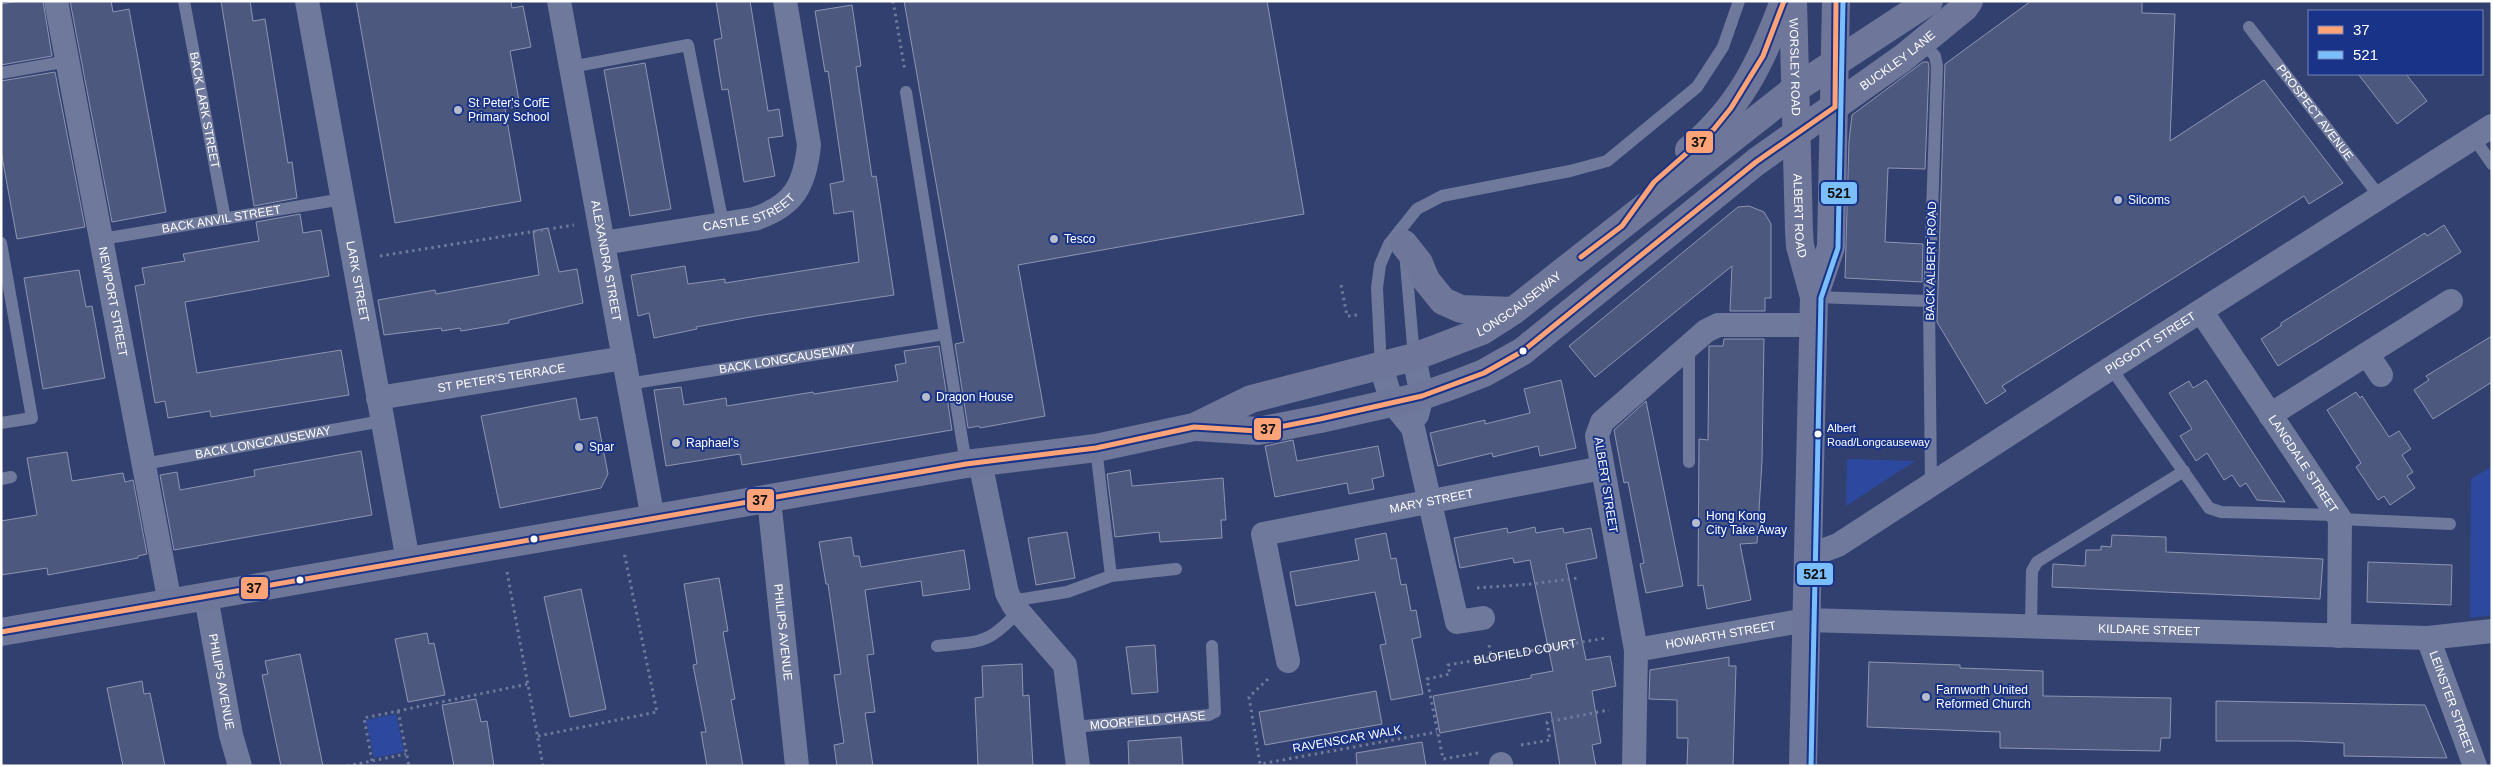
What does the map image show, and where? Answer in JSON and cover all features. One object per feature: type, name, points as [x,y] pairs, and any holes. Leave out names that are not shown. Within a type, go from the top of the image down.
[{"type":"main road","points":[[1622,226],[1654,182],[1714,129],[1731,108],[1762,56],[1784,1]]},
{"type":"main road","name":"WORSLEY ROAD","points":[[1794,1],[1796,132]]},
{"type":"main road","points":[[1835,107],[1836,1]]},
{"type":"main road","points":[[1795,89],[1834,65],[1928,1]]},
{"type":"main road","name":"BUCKLEY LANE","points":[[1796,132],[1835,107],[1922,42],[1964,8],[1969,1]]},
{"type":"main road","name":"LONGCAUSEWAY","points":[[1,632],[973,463],[1096,448],[1194,427],[1251,399],[1414,357],[1482,331],[1513,311],[1795,89]]},
{"type":"main road","name":"ALBERT ROAD","points":[[1814,297],[1831,248],[1835,107]]},
{"type":"main road","name":"LONGCAUSEWAY","points":[[1194,427],[1258,431],[1422,396],[1484,372],[1524,351],[1756,162],[1796,132]]},
{"type":"main road","name":"ALBERT ROAD","points":[[1796,132],[1800,246],[1814,297],[1803,766]]},
{"type":"main road","points":[[1622,226],[1670,205],[1721,172],[1756,162],[1798,160],[1816,168],[1833,183]]},
{"type":"main road","points":[[1404,235],[1426,280],[1443,301],[1461,309],[1513,311]]},
{"type":"street","name":"NEWPORT STREET","points":[[56,1],[170,603]]},
{"type":"street","name":"LARK STREET","points":[[307,1],[408,561]]},
{"type":"street","name":"ALEXANDRA STREET","points":[[559,1],[653,519]]},
{"type":"street","name":"CASTLE STREET","points":[[601,232],[723,224],[772,213],[788,201],[800,186],[807,166],[809,145],[803,99],[785,1]]},
{"type":"street","name":"PIGGOTT STREET","points":[[1808,556],[1838,545],[2111,368],[2483,132]]},
{"type":"street","points":[[2270,415],[2451,301]]},
{"type":"street","name":"LANGDALE STREET","points":[[2201,311],[2339,517],[2339,636]]},
{"type":"street","name":"ALBERT STREET","points":[[1634,766],[1635,642],[1597,436],[1602,422],[1706,331],[1718,325],[1814,325]]},
{"type":"street","points":[[2367,354],[2381,375]]},
{"type":"street","points":[[1413,428],[1422,396],[1414,357]]},
{"type":"street","name":"ST PETER'S TERRACE","points":[[380,409],[624,358]]},
{"type":"street","points":[[1381,366],[1392,402],[1413,428],[1457,622],[1483,618]]},
{"type":"street","name":"MOORFIELD CHASE","points":[[973,463],[1007,593],[1015,606],[1065,665],[1078,766]]},
{"type":"street","name":"MARY STREET","points":[[1288,661],[1263,534],[1602,468]]},
{"type":"street","name":"PHILIPS AVENUE","points":[[769,499],[797,766]]},
{"type":"street","name":"PHILIPS AVENUE","points":[[206,597],[231,735],[240,766]]},
{"type":"street","name":"HOWARTH STREET","points":[[1635,642],[1806,620]]},
{"type":"street","name":"KILDARE STREET","points":[[1806,620],[2428,638],[2492,631]]},
{"type":"street","name":"LEINSTER STREET","points":[[2428,638],[2475,766]]},
{"type":"lane","name":"BACK LARK STREET","points":[[184,1],[225,219]]},
{"type":"lane","points":[[1414,357],[1404,235],[1417,209],[1442,196],[1570,171],[1607,161],[1697,88],[1723,47],[1739,1]]},
{"type":"lane","name":"PROSPECT AVENUE","points":[[2248,27],[2380,197]]},
{"type":"lane","name":"BACK ALBERT ROAD","points":[[1922,42],[1935,56],[1937,66],[1929,301],[1931,486]]},
{"type":"lane","points":[[571,67],[688,45],[723,224]]},
{"type":"lane","points":[[1,73],[68,61]]},
{"type":"lane","points":[[906,92],[946,334],[973,463]]},
{"type":"lane","points":[[2483,132],[2492,164]]},
{"type":"lane","name":"BACK ANVIL STREET","points":[[102,239],[342,199]]},
{"type":"lane","points":[[1381,366],[1376,288],[1380,265],[1389,244],[1404,235]]},
{"type":"lane","points":[[1,242],[32,418],[1,424]]},
{"type":"lane","points":[[1814,297],[1929,301]]},
{"type":"lane","name":"BACK LONGCAUSEWAY","points":[[628,384],[946,334]]},
{"type":"lane","points":[[1689,346],[1689,462]]},
{"type":"lane","points":[[2111,368],[2209,508],[2221,512],[2450,524]]},
{"type":"lane","name":"BACK LONGCAUSEWAY","points":[[144,464],[380,409]]},
{"type":"lane","points":[[1096,448],[1111,576]]},
{"type":"lane","points":[[2031,627],[2032,571],[2037,562],[2184,472]]},
{"type":"lane","points":[[937,646],[980,642],[992,637],[1015,606],[1067,592],[1111,576],[1176,569]]},
{"type":"lane","name":"MOORFIELD CHASE","points":[[1074,727],[1209,715],[1216,712],[1212,646]]},
{"type":"path","points":[[893,1],[907,80],[906,92]]},
{"type":"path","points":[[354,261],[601,232]]},
{"type":"path","points":[[1341,285],[1346,316],[1357,315]]},
{"type":"path","points":[[538,736],[657,712],[619,525]]},
{"type":"path","points":[[502,545],[544,766]]},
{"type":"path","points":[[1450,589],[1531,584],[1578,578]]},
{"type":"path","name":"BLOFIELD COURT","points":[[1438,732],[1427,679],[1450,674],[1448,665],[1635,642]]},
{"type":"path","name":"RAVENSCAR WALK","points":[[1288,661],[1249,698],[1260,764],[1438,732]]},
{"type":"path","points":[[372,761],[364,718],[528,684]]},
{"type":"path","points":[[1506,759],[1550,740],[1547,722],[1635,705]]},
{"type":"path","points":[[398,711],[408,766]]},
{"type":"path","points":[[1438,732],[1443,759],[1480,752]]},
{"type":"path","points":[[347,766],[406,754]]},
{"type":"shaded area","points":[[1847,459],[1915,461],[1846,506]]},
{"type":"shaded area","points":[[2492,466],[2492,615],[2470,618],[2471,479]]},
{"type":"shaded area","points":[[396,714],[404,752],[374,758],[366,720]]},
{"type":"building","points":[[18,1],[43,1],[52,56],[1,65],[1,4]]},
{"type":"building","points":[[70,1],[111,1],[113,12],[129,9],[166,212],[112,222]]},
{"type":"building","points":[[221,1],[250,1],[253,21],[265,19],[288,163],[292,162],[297,198],[254,206]]},
{"type":"building","name":"St Peter's CofE Primary School","points":[[356,1],[511,1],[512,8],[523,6],[531,47],[510,51],[520,106],[505,109],[521,201],[395,223]]},
{"type":"building","points":[[716,1],[750,1],[768,111],[779,109],[783,136],[768,138],[775,176],[744,182],[728,89],[722,90],[714,40],[722,38]]},
{"type":"building","name":"Tesco","points":[[904,1],[1267,1],[1304,214],[1018,265],[1045,416],[980,428],[979,426],[968,428],[955,344],[964,342]]},
{"type":"building","name":"Silcoms","points":[[2031,1],[2142,1],[2142,13],[2175,14],[2170,141],[2264,80],[2343,183],[2309,204],[2304,196],[2002,386],[2006,391],[1986,404],[1937,322],[1945,64]]},
{"type":"building","points":[[852,5],[861,66],[856,67],[872,177],[876,176],[894,295],[756,316],[696,327],[697,329],[654,338],[649,313],[638,316],[631,275],[685,266],[688,284],[725,279],[725,283],[859,262],[853,211],[834,214],[830,184],[844,181],[828,71],[825,72],[815,11]]},
{"type":"building","points":[[1923,62],[1928,62],[1929,67],[1925,169],[1888,168],[1885,242],[1923,244],[1922,282],[1845,278],[1849,141],[1852,115]]},
{"type":"building","points":[[645,63],[671,209],[630,216],[604,70]]},
{"type":"building","points":[[55,72],[85,227],[17,239],[1,151],[1,81]]},
{"type":"building","points":[[2359,75],[2407,75],[2427,101],[2397,124]]},
{"type":"building","points":[[1749,206],[1764,212],[1771,224],[1771,298],[1765,298],[1765,311],[1730,311],[1732,266],[1595,377],[1569,346],[1738,207]]},
{"type":"building","points":[[300,214],[303,233],[321,230],[329,276],[185,302],[197,373],[341,350],[349,395],[211,417],[210,411],[168,418],[165,401],[155,403],[135,286],[145,284],[142,268],[185,261],[183,254],[259,241],[256,222]]},
{"type":"building","points":[[2444,225],[2461,252],[2278,366],[2261,339],[2281,326],[2281,323],[2425,233],[2427,236]]},
{"type":"building","points":[[548,228],[559,272],[577,269],[583,303],[509,320],[509,323],[461,331],[460,328],[442,331],[441,328],[384,335],[378,300],[435,290],[436,294],[539,275],[533,231]]},
{"type":"building","points":[[79,270],[86,307],[92,306],[105,378],[43,389],[24,278]]},
{"type":"building","points":[[2492,336],[2492,382],[2433,419],[2414,390],[2429,380],[2426,376]]},
{"type":"building","points":[[1724,339],[1764,339],[1762,461],[1757,543],[1740,544],[1751,600],[1707,609],[1703,585],[1698,586],[1699,439],[1708,440],[1709,346],[1723,346]]},
{"type":"building","points":[[939,346],[952,430],[742,465],[740,454],[666,466],[654,390],[681,387],[684,405],[726,398],[727,406],[813,392],[814,394],[898,381],[895,365],[906,363],[904,351]]},
{"type":"building","points":[[1561,380],[1576,448],[1540,456],[1538,446],[1493,457],[1492,453],[1438,466],[1430,433],[1485,420],[1485,424],[1530,413],[1524,389]]},
{"type":"building","points":[[2206,380],[2285,502],[2257,500],[2246,483],[2240,487],[2232,475],[2224,480],[2207,453],[2196,461],[2180,436],[2192,429],[2169,393],[2189,381],[2193,388]]},
{"type":"building","points":[[2356,392],[2360,398],[2362,396],[2389,437],[2399,431],[2411,449],[2402,455],[2413,472],[2407,476],[2415,488],[2390,505],[2384,496],[2378,500],[2356,467],[2361,463],[2327,410]]},
{"type":"building","points":[[576,398],[580,420],[597,417],[608,474],[601,488],[500,508],[481,416]]},
{"type":"building","points":[[1646,401],[1683,586],[1646,593],[1640,564],[1644,563],[1628,482],[1624,483],[1614,430]]},
{"type":"building","points":[[1293,440],[1297,461],[1378,446],[1384,476],[1372,479],[1374,489],[1349,494],[1347,483],[1275,497],[1265,446]]},
{"type":"building","points":[[361,451],[372,515],[174,550],[160,475],[177,472],[180,490],[255,476],[254,470]]},
{"type":"building","points":[[67,452],[72,481],[123,473],[125,482],[133,480],[147,554],[138,556],[138,558],[48,575],[47,568],[1,575],[1,521],[37,515],[27,458]]},
{"type":"building","points":[[1130,470],[1132,486],[1223,478],[1226,520],[1221,520],[1222,538],[1160,542],[1159,532],[1115,537],[1107,474]]},
{"type":"building","points":[[1535,527],[1536,533],[1563,528],[1564,533],[1591,528],[1597,558],[1566,564],[1586,660],[1610,656],[1616,686],[1592,691],[1601,743],[1592,745],[1596,766],[1560,766],[1551,712],[1440,733],[1433,696],[1531,678],[1531,675],[1553,671],[1530,560],[1514,563],[1513,558],[1460,568],[1454,538],[1507,528],[1508,533]]},
{"type":"building","points":[[1067,532],[1075,578],[1036,585],[1028,538]]},
{"type":"building","points":[[1386,533],[1391,559],[1396,558],[1401,585],[1406,584],[1411,611],[1416,610],[1421,637],[1412,639],[1423,694],[1391,700],[1380,645],[1386,644],[1375,592],[1296,606],[1290,572],[1359,560],[1355,539]]},
{"type":"building","points":[[2112,535],[2166,537],[2166,552],[2323,559],[2320,599],[2052,587],[2053,564],[2085,566],[2086,550],[2101,550],[2101,546],[2111,547]]},
{"type":"building","points":[[851,537],[854,556],[859,556],[861,567],[964,550],[970,589],[923,596],[921,581],[865,590],[874,654],[867,655],[875,712],[865,713],[873,766],[837,766],[834,745],[844,743],[834,675],[841,674],[828,584],[826,584],[819,542]]},
{"type":"building","points":[[2368,562],[2452,565],[2451,605],[2367,602]]},
{"type":"building","points":[[719,578],[728,631],[723,632],[735,699],[731,700],[743,766],[707,766],[701,732],[706,732],[693,665],[697,664],[684,584]]},
{"type":"building","points":[[581,589],[606,709],[570,717],[544,597]]},
{"type":"building","points":[[427,633],[429,644],[434,643],[445,695],[408,702],[395,639]]},
{"type":"building","points":[[1155,645],[1158,692],[1132,694],[1126,647]]},
{"type":"building","points":[[300,654],[323,766],[281,766],[262,675],[268,674],[265,661]]},
{"type":"building","points":[[1729,657],[1729,666],[1736,666],[1733,766],[1687,766],[1688,738],[1677,738],[1677,700],[1649,699],[1650,670]]},
{"type":"building","points":[[1869,662],[1960,665],[1960,668],[2043,671],[2043,696],[2171,698],[2170,738],[2161,738],[2160,751],[2000,748],[2000,732],[1867,727]]},
{"type":"building","points":[[1022,664],[1023,696],[1029,695],[1033,766],[978,766],[975,698],[983,697],[982,666]]},
{"type":"building","points":[[142,681],[144,694],[150,693],[165,766],[123,766],[107,688]]},
{"type":"building","points":[[1376,691],[1382,724],[1265,745],[1259,712]]},
{"type":"building","points":[[476,699],[481,722],[487,721],[494,766],[454,766],[442,705]]},
{"type":"building","points":[[2216,701],[2425,705],[2447,758],[2344,756],[2344,743],[2216,741]]},
{"type":"building","points":[[1181,737],[1183,766],[1129,766],[1128,741]]},
{"type":"building","points":[[1422,742],[1426,766],[1357,766],[1356,753]]},
{"type":"transit line","name":"37","points":[[1581,257],[1622,226],[1654,182],[1714,129],[1731,108],[1763,56],[1784,1]]},
{"type":"transit line","name":"37","points":[[1,632],[966,464],[1096,448],[1194,427],[1258,431],[1422,396],[1484,373],[1523,351],[1756,162],[1835,107],[1836,1]]},
{"type":"transit line","name":"521","points":[[1811,766],[1821,298],[1838,248],[1843,1]]},
{"type":"place","name":"St Peter's CofE Primary School","points":[[458,110]]},
{"type":"place","name":"Silcoms","points":[[2118,200]]},
{"type":"place","name":"Tesco","points":[[1054,239]]},
{"type":"place","name":"Dragon House","points":[[926,397]]},
{"type":"place","name":"Albert Road/Longcauseway","points":[[1818,434]]},
{"type":"place","name":"Raphael's","points":[[676,443]]},
{"type":"place","name":"Spar","points":[[579,447]]},
{"type":"place","name":"Hong Kong City Take Away","points":[[1696,523]]},
{"type":"place","name":"Farnworth United Reformed Church","points":[[1926,697]]}]
